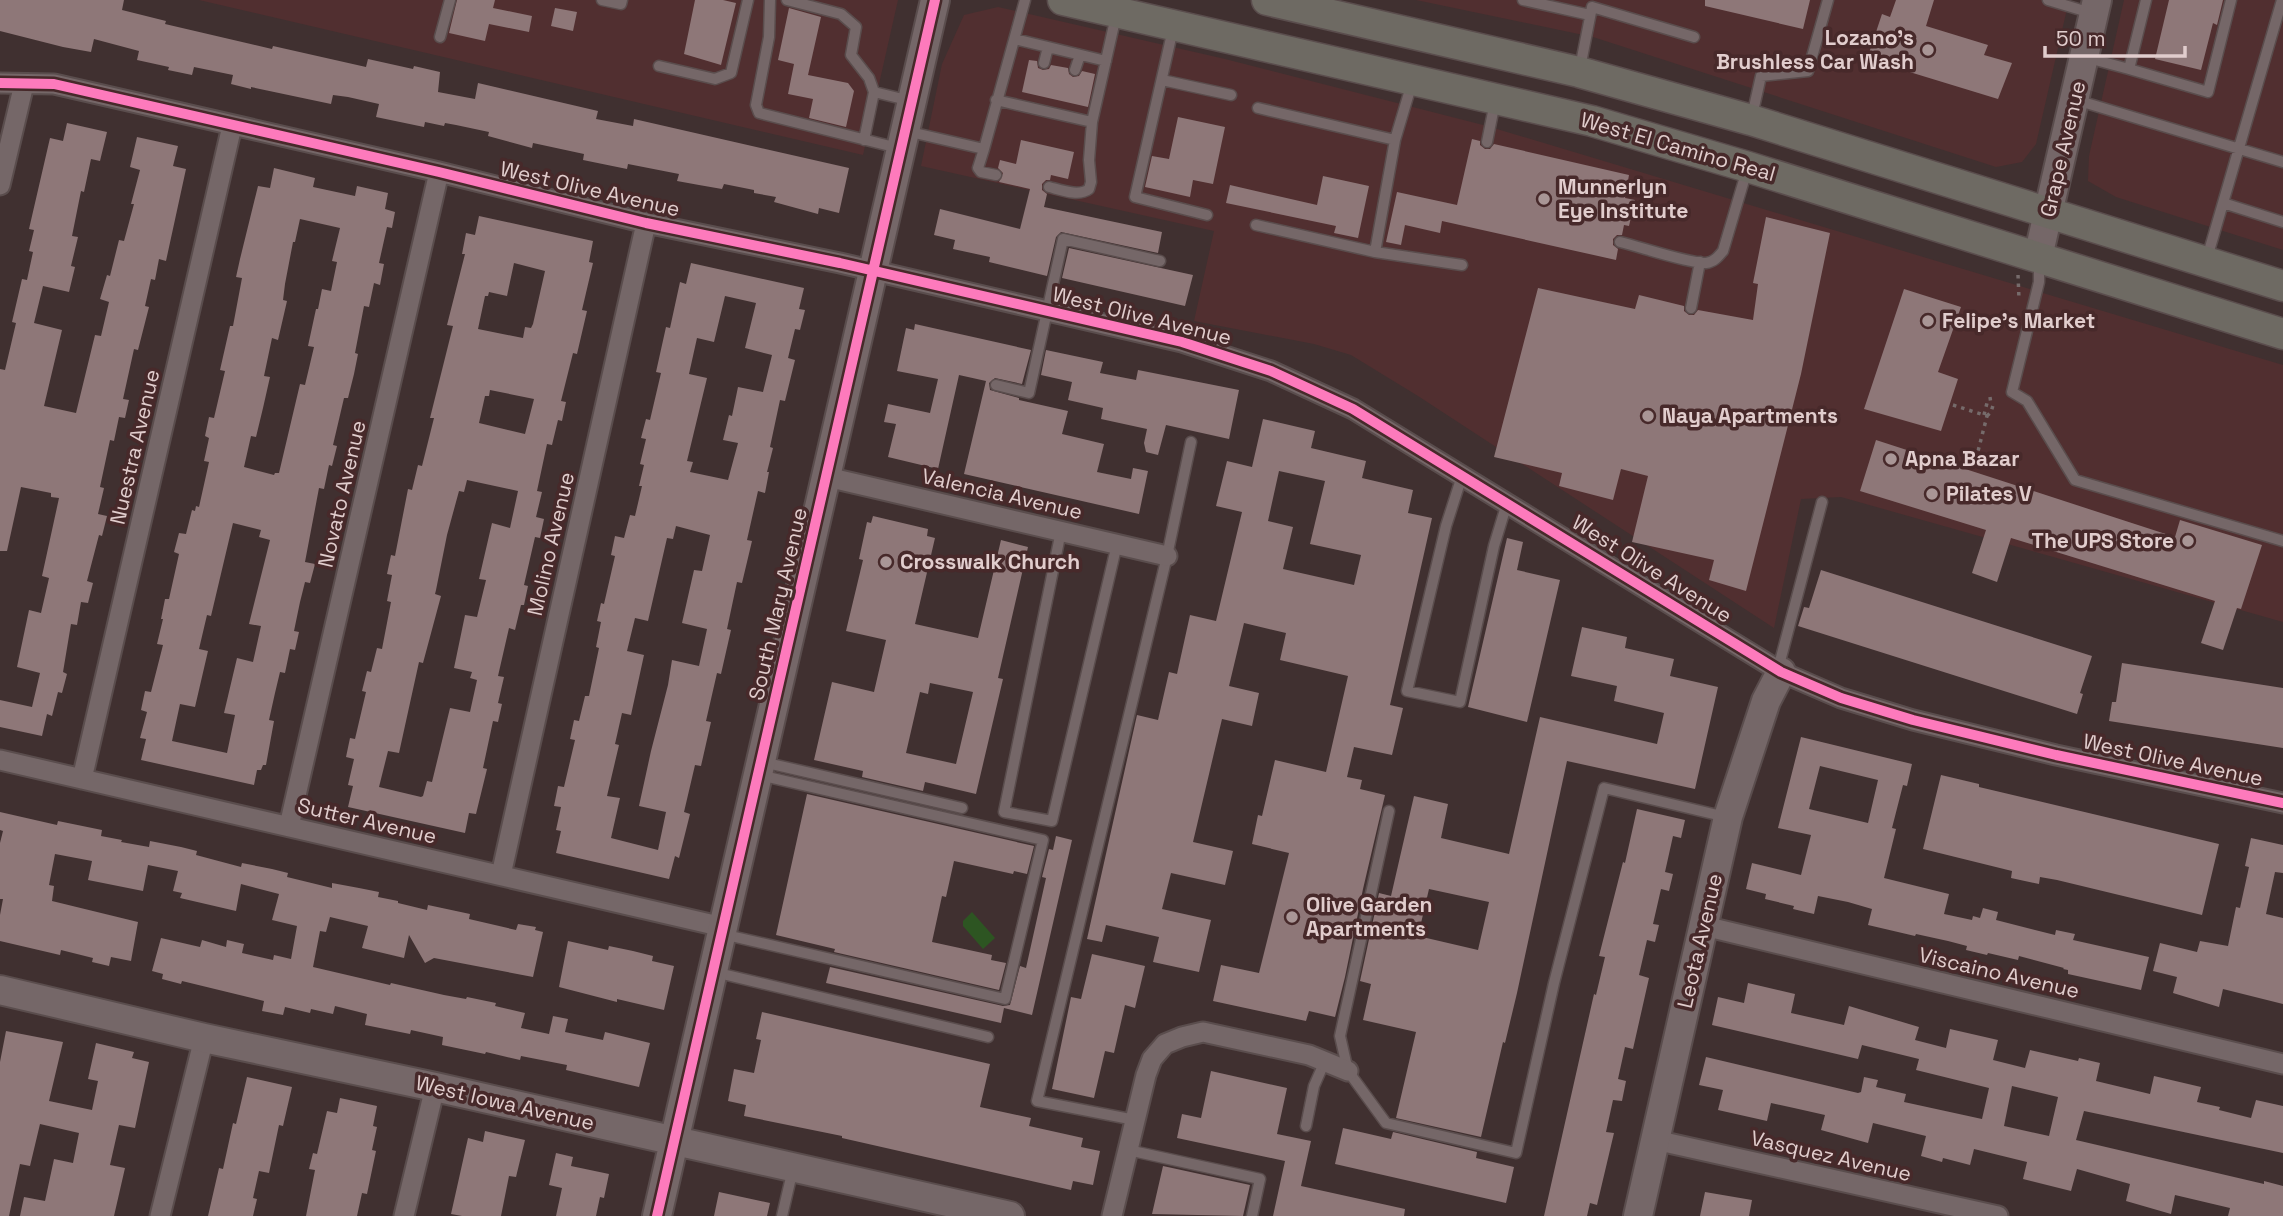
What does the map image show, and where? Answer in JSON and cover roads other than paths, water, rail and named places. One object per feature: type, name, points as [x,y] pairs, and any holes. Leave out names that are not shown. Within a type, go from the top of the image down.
[{"type":"main road","name":"West El Camino Real","points":[[1063,0],[1592,121],[1748,167],[2028,266],[2283,334]]},
{"type":"main road","points":[[1266,0],[1315,5],[1579,72],[1751,120],[2283,286]]},
{"type":"street","name":"South Mary Avenue","points":[[657,1216],[935,0]]},
{"type":"street","name":"Grape Avenue","points":[[2028,266],[2048,212],[2096,7]]},
{"type":"street","name":"West Olive Avenue","points":[[0,83],[54,84],[439,172],[646,223],[874,271],[1182,342],[1271,371],[1353,409],[1780,671],[1841,698],[1913,720],[2056,755],[2283,803]]},
{"type":"street","points":[[0,185],[24,84]]},
{"type":"street","name":"Nuestra Avenue","points":[[82,779],[232,126]]},
{"type":"street","name":"Novato Avenue","points":[[289,826],[439,172]]},
{"type":"street","name":"Molino Avenue","points":[[501,875],[646,223]]},
{"type":"street","name":"Valencia Avenue","points":[[827,477],[1167,556]]},
{"type":"street","name":"Leota Avenue","points":[[1638,1216],[1728,817],[1766,701],[1780,671]]},
{"type":"street","name":"Sutter Avenue","points":[[0,760],[501,875],[723,930]]},
{"type":"street","name":"Viscaino Avenue","points":[[1704,926],[2283,1064]]},
{"type":"street","name":"West Iowa Avenue","points":[[0,990],[204,1038],[1010,1216]]},
{"type":"street","points":[[1112,1216],[1146,1076],[1152,1059],[1165,1044],[1203,1032],[1309,1055],[1348,1071]]},
{"type":"street","points":[[160,1216],[204,1038]]},
{"type":"street","points":[[404,1216],[435,1087]]},
{"type":"street","name":"Vasquez Avenue","points":[[1655,1140],[1998,1216]]},
{"type":"lane","points":[[440,37],[450,0]]},
{"type":"lane","points":[[602,0],[621,4],[622,0]]},
{"type":"lane","points":[[659,66],[715,79],[731,73],[748,0]]},
{"type":"lane","points":[[770,0],[769,37],[755,104],[759,113],[864,140],[904,140],[984,149]]},
{"type":"lane","points":[[787,0],[841,14],[856,27],[851,55],[869,78],[874,92],[864,140]]},
{"type":"lane","points":[[996,176],[981,172],[978,168],[1025,0]]},
{"type":"lane","points":[[1522,0],[1570,5],[1590,15]]},
{"type":"lane","points":[[1751,120],[1761,76],[1808,71],[1828,0]]},
{"type":"lane","points":[[2048,0],[2096,7]]},
{"type":"lane","points":[[2129,69],[2146,0]]},
{"type":"lane","points":[[2084,56],[2208,92],[2231,0]]},
{"type":"lane","points":[[2206,261],[2282,0]]},
{"type":"lane","points":[[1579,72],[1592,7],[1694,37]]},
{"type":"lane","points":[[1049,187],[1085,193],[1089,189],[1092,122],[1117,12]]},
{"type":"lane","points":[[1174,25],[1135,197],[1207,215]]},
{"type":"lane","points":[[1015,38],[1106,61]]},
{"type":"lane","points":[[1044,63],[1048,47]]},
{"type":"lane","points":[[1075,70],[1080,55]]},
{"type":"lane","points":[[1375,252],[1395,140],[1414,79]]},
{"type":"lane","points":[[1162,80],[1231,95]]},
{"type":"lane","points":[[874,92],[912,101]]},
{"type":"lane","points":[[1034,109],[1037,96]]},
{"type":"lane","points":[[1487,142],[1496,99]]},
{"type":"lane","points":[[2074,99],[2283,162]]},
{"type":"lane","points":[[996,100],[1092,122]]},
{"type":"lane","points":[[1063,115],[1067,102]]},
{"type":"lane","points":[[1258,108],[1395,140]]},
{"type":"lane","points":[[1620,242],[1700,262],[1708,263],[1717,258],[1723,251],[1748,167]]},
{"type":"lane","points":[[2223,203],[2283,222]]},
{"type":"lane","points":[[1256,225],[1375,252],[1462,265]]},
{"type":"lane","points":[[996,384],[1029,393],[1063,239],[1160,261]]},
{"type":"lane","points":[[1691,308],[1700,262]]},
{"type":"lane","points":[[2028,266],[2039,282],[2012,392],[2027,401],[2075,480],[2283,541]]},
{"type":"lane","points":[[1135,1120],[1037,1101],[1167,556],[1191,442]]},
{"type":"lane","points":[[1463,475],[1446,526],[1407,691],[1460,702],[1494,546],[1507,503]]},
{"type":"lane","points":[[1780,671],[1791,613],[1822,502]]},
{"type":"lane","points":[[1061,530],[1004,812],[1052,821],[1117,544]]},
{"type":"lane","points":[[761,769],[962,808]]},
{"type":"lane","points":[[723,930],[1005,999],[1043,841],[761,769]]},
{"type":"lane","points":[[1389,811],[1340,1036],[1348,1071],[1386,1123],[1516,1153],[1554,983],[1604,788],[1728,817]]},
{"type":"lane","points":[[713,972],[988,1037]]},
{"type":"lane","points":[[1306,1126],[1314,1086],[1325,1061]]},
{"type":"lane","points":[[1128,1150],[1260,1179],[1252,1216]]},
{"type":"lane","points":[[782,1216],[793,1167]]},
{"type":"place","name":"Lozano's Brushless Car Wash","points":[[1928,50]]},
{"type":"place","name":"Munnerlyn Eye Institute","points":[[1544,199]]},
{"type":"place","name":"Felipe's Market","points":[[1928,321]]},
{"type":"place","name":"Naya Apartments","points":[[1648,416]]},
{"type":"place","name":"Apna Bazar","points":[[1891,459]]},
{"type":"place","name":"Pilates V","points":[[1932,494]]},
{"type":"place","name":"The UPS Store","points":[[2188,541]]},
{"type":"place","name":"Crosswalk Church","points":[[886,562]]},
{"type":"place","name":"Olive Garden Apartments","points":[[1292,917]]}]
